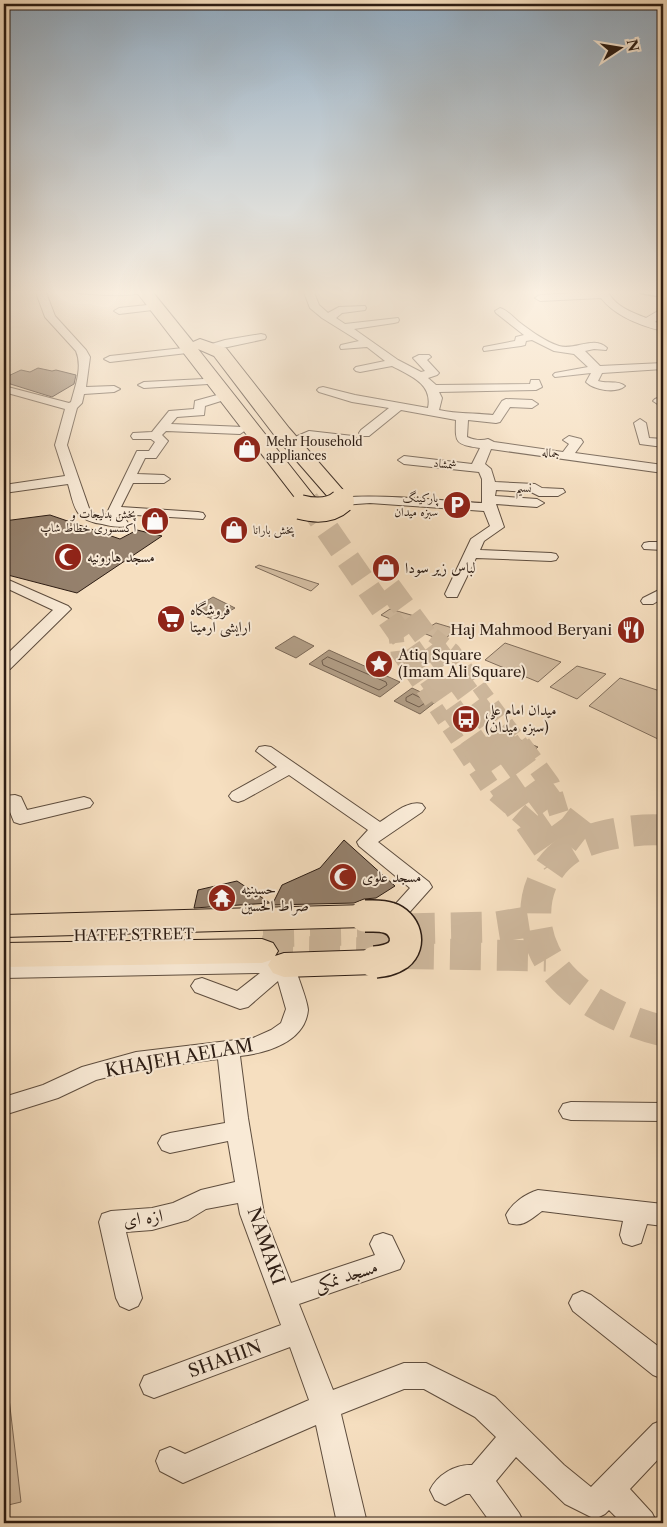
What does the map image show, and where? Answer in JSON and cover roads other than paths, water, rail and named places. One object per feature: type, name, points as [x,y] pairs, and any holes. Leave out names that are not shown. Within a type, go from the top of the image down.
[{"type":"main road","points":[[188,361],[240,430],[318,501]]},
{"type":"main road","points":[[205,361],[318,501]]},
{"type":"main road","points":[[227,361],[292,443],[318,501]]},
{"type":"main road","points":[[4,926],[378,917],[400,924],[405,931],[406,940],[404,948],[398,955],[388,960],[375,962],[270,950]]},
{"type":"main road","name":"HATEF STREET","points":[[4,938],[270,950]]},
{"type":"main road","name":"HATEF STREET","points":[[4,955],[270,950]]},
{"type":"street","points":[[84,361],[83,378],[76,403],[71,407],[61,445],[84,513],[92,519]]},
{"type":"street","points":[[419,376],[433,373],[422,361]]},
{"type":"street","points":[[589,361],[598,370]]},
{"type":"street","points":[[360,369],[394,362],[419,376],[430,385],[436,398],[433,413]]},
{"type":"street","points":[[559,375],[586,370],[663,366]]},
{"type":"street","points":[[598,370],[592,382],[602,386],[618,386]]},
{"type":"street","points":[[144,385],[204,382]]},
{"type":"street","points":[[431,389],[535,384]]},
{"type":"street","points":[[4,389],[71,407]]},
{"type":"street","points":[[78,392],[114,389]]},
{"type":"street","points":[[323,390],[352,398],[462,418],[472,416],[496,419],[506,403],[532,404]]},
{"type":"street","points":[[115,518],[128,479],[141,454],[152,455],[162,441],[157,438],[160,431],[173,414],[200,412],[199,404],[216,399]]},
{"type":"street","points":[[365,433],[398,407]]},
{"type":"street","name":"جماله","points":[[462,418],[461,439],[466,442],[488,443],[663,469]]},
{"type":"street","points":[[640,423],[644,441],[663,443]]},
{"type":"street","points":[[137,436],[160,431],[240,430]]},
{"type":"street","points":[[292,443],[309,435],[347,439]]},
{"type":"street","points":[[567,455],[577,442],[569,440]]},
{"type":"street","points":[[452,594],[478,539],[497,527],[489,497],[485,469],[478,465],[488,443]]},
{"type":"street","name":"شمشاد","points":[[404,460],[485,469]]},
{"type":"street","points":[[4,489],[72,479]]},
{"type":"street","points":[[128,479],[164,479]]},
{"type":"street","name":"نسیم","points":[[489,497],[535,488],[539,492],[558,492]]},
{"type":"street","points":[[318,501],[370,499],[409,503],[489,497],[537,503]]},
{"type":"street","points":[[77,524],[92,519],[163,519],[198,516]]},
{"type":"street","points":[[471,554],[550,557]]},
{"type":"street","points":[[4,582],[63,609],[4,666]]},
{"type":"street","points":[[648,602],[663,592]]},
{"type":"street","points":[[265,751],[380,830]]},
{"type":"street","points":[[238,796],[289,768]]},
{"type":"street","points":[[4,802],[15,801],[20,818],[84,803]]},
{"type":"street","points":[[378,917],[422,887],[366,842],[380,830],[416,808]]},
{"type":"street","points":[[4,970],[270,950]]},
{"type":"street","points":[[202,986],[240,1001],[270,950]]},
{"type":"street","name":"KHAJEH AELAM","points":[[4,1106],[50,1092],[90,1073],[136,1061],[255,1046],[279,1036],[290,1028],[297,1009],[270,950]]},
{"type":"street","name":"NAMAKI","points":[[228,1048],[238,1130],[252,1214],[326,1407],[352,1523]]},
{"type":"street","points":[[571,1111],[663,1112]]},
{"type":"street","points":[[170,1143],[238,1130]]},
{"type":"street","name":"ازه ای","points":[[129,1298],[112,1222],[152,1219],[179,1212],[201,1200],[248,1190]]},
{"type":"street","points":[[518,1215],[538,1200],[635,1224],[663,1215]]},
{"type":"street","name":"مسجد نمکی","points":[[284,1297],[391,1261],[383,1244]]},
{"type":"street","points":[[582,1303],[663,1366]]},
{"type":"street","name":"SHAHIN","points":[[154,1385],[296,1332]]},
{"type":"street","points":[[170,1461],[183,1469],[326,1407],[404,1376],[426,1376],[485,1407],[575,1494],[602,1497],[642,1523]]},
{"type":"street","points":[[602,1497],[663,1434]]},
{"type":"street","points":[[478,1480],[515,1437]]},
{"type":"street","points":[[445,1490],[463,1479],[478,1480]]},
{"type":"street","points":[[478,1480],[509,1523]]},
{"type":"water","points":[[213,597],[235,608],[214,620],[192,610]]},
{"type":"water","points":[[294,636],[314,646],[296,658],[275,648]]},
{"type":"water","points":[[329,650],[400,682],[380,697],[309,664]]},
{"type":"water","points":[[412,688],[438,700],[420,714],[394,701]]},
{"type":"water","points":[[508,735],[538,747],[522,762],[493,749]]},
{"type":"tunnel","points":[[307,500],[477,745]]},
{"type":"tunnel","points":[[389,587],[506,745]]},
{"type":"tunnel","points":[[415,621],[453,651],[522,745]]},
{"type":"tunnel","points":[[395,628],[398,652],[461,745]]},
{"type":"tunnel","points":[[461,744],[490,787],[532,824]]},
{"type":"tunnel","points":[[476,744],[557,861]]},
{"type":"tunnel","points":[[505,744],[561,820],[588,841]]},
{"type":"tunnel","points":[[521,744],[550,784],[561,820]]},
{"type":"tunnel","points":[[588,841],[603,836],[641,830],[663,830]]},
{"type":"tunnel","points":[[557,861],[570,849],[588,841]]},
{"type":"tunnel","points":[[557,861],[542,883],[536,910],[536,925],[545,953],[555,968],[580,994],[612,1013],[663,1031]]},
{"type":"tunnel","points":[[263,932],[496,927],[534,921]]},
{"type":"tunnel","points":[[262,951],[546,956]]},
{"type":"place","name":"Mehr Household appliances","points":[[247,449]]},
{"type":"place","name":"پارکینگ سبزه میدان","points":[[457,505]]},
{"type":"place","name":"پخش بدلیجات و اکسسوری خطاط شاپ","points":[[155,521]]},
{"type":"place","name":"پخش بارانا","points":[[234,530]]},
{"type":"place","name":"مسجد هارونیه","points":[[68,557]]},
{"type":"place","name":"لباس زیر سودا","points":[[386,568]]},
{"type":"place","name":"فروشگاه ارایشی ارمیتا","points":[[171,619]]},
{"type":"place","name":"Haj Mahmood Beryani","points":[[631,630]]},
{"type":"place","name":"Atiq Square (Imam Ali Square)","points":[[379,664]]},
{"type":"place","name":"میدان امام علی (سبزه میدان)","points":[[466,719]]},
{"type":"place","name":"مسجد علوی","points":[[343,877]]},
{"type":"place","name":"حسینیه صراط الحسین","points":[[222,898]]}]
